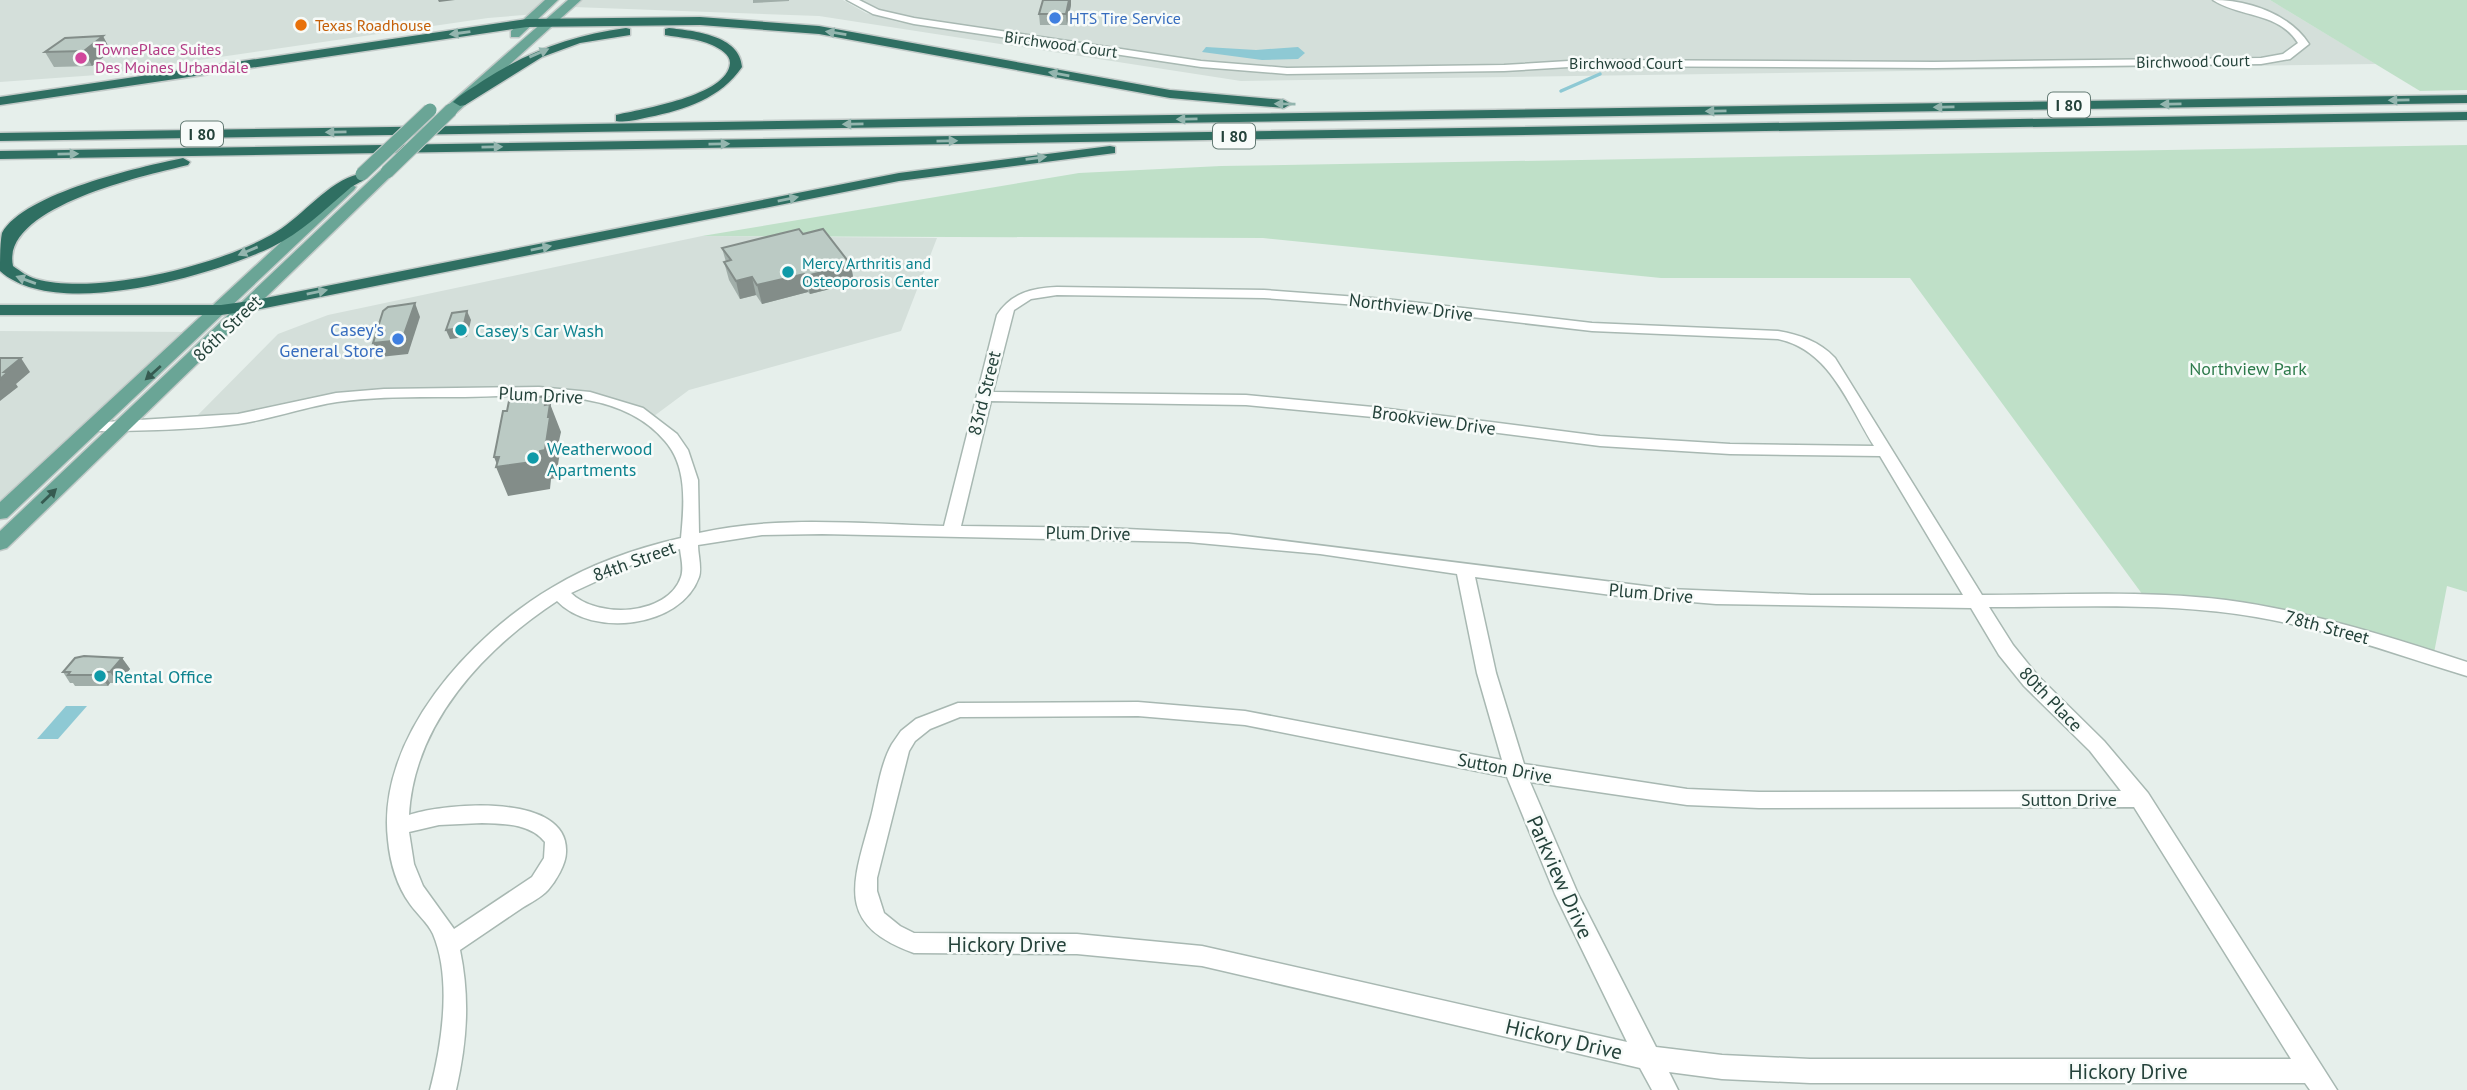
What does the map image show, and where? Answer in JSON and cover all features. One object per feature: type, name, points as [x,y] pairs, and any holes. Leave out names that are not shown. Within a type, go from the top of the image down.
[{"type":"highway","points":[[0,101],[551,21],[700,22],[782,26],[856,36],[1171,94],[1261,103],[1671,111]]},
{"type":"highway","points":[[404,131],[574,123],[633,116],[678,105],[710,91],[727,79],[736,66],[729,49],[712,40],[670,32],[611,34],[581,39],[532,55],[517,62],[456,106]]},
{"type":"highway","name":"I 80","points":[[0,137],[2467,99]]},
{"type":"highway","name":"I 80","points":[[0,155],[2467,116]]},
{"type":"highway","points":[[0,310],[221,310],[900,177],[1105,150],[1323,135]]},
{"type":"highway","points":[[360,176],[293,228],[268,243],[205,268],[161,279],[75,288],[40,285],[16,277],[5,267],[1,253],[5,236],[35,212],[89,187],[138,171],[191,161],[241,157],[461,148]]},
{"type":"main road","points":[[508,41],[552,0]]},
{"type":"main road","name":"86th Street","points":[[0,543],[456,106],[575,0]]},
{"type":"main road","name":"86th Street","points":[[0,513],[221,310],[469,76]]},
{"type":"street","name":"Birchwood Court","points":[[852,0],[876,12],[914,22],[1201,64],[1287,71],[1504,68],[1586,63],[1934,65],[2261,61],[2286,57],[2297,52],[2304,44],[2296,31],[2283,22],[2218,0]]},
{"type":"street","name":"Northview Drive","points":[[1057,290],[1264,293],[1385,303],[1592,327],[1765,334]]},
{"type":"street","name":"83rd Street","points":[[951,532],[1006,309],[1021,298],[1057,290]]},
{"type":"street","name":"80th Place","points":[[1765,334],[1804,342],[1824,354],[2006,650],[2031,681],[2097,746],[2140,799],[2318,1080]]},
{"type":"street","name":"Plum Drive","points":[[95,426],[161,426],[242,418],[337,398],[395,393],[555,393],[609,400],[638,412],[658,424],[680,447],[692,475],[690,542],[727,534],[781,530],[1105,533],[1197,537],[1345,552],[1607,590],[1686,596],[1814,601],[2183,603]]},
{"type":"street","name":"Brookview Drive","points":[[984,396],[1246,400],[1373,412],[1600,441],[1730,449],[1884,451]]},
{"type":"street","name":"84th Street","points":[[443,1090],[455,1046],[457,986],[444,932],[414,890],[399,852],[397,828],[400,796],[407,768],[423,732],[450,688],[492,641],[517,620],[559,591],[606,568],[690,542],[691,576],[684,589],[653,611],[627,616],[596,614],[570,604],[559,591]]},
{"type":"street","name":"Parkview Drive","points":[[1465,571],[1490,689],[1543,842],[1578,922],[1665,1090]]},
{"type":"street","name":"78th Street","points":[[2183,603],[2254,610],[2295,618],[2337,628],[2467,669]]},
{"type":"street","name":"Sutton Drive","points":[[866,878],[894,761],[908,736],[923,724],[958,710],[1128,709],[1245,718],[1623,790],[1687,797],[1759,800],[2140,799]]},
{"type":"street","points":[[397,828],[440,816],[527,817],[549,829],[555,841],[556,857],[540,884],[447,946]]},
{"type":"street","name":"Hickory Drive","points":[[866,878],[864,895],[869,912],[879,926],[895,937],[914,943],[1076,944],[1202,956],[1648,1058],[1722,1067],[1810,1071],[2318,1080]]},
{"type":"shaded area","points":[[0,0],[552,0],[537,14],[488,18],[97,75],[0,82]]},
{"type":"shaded area","points":[[580,0],[843,0],[866,13],[898,22],[1124,56],[1125,51],[915,19],[881,11],[860,0],[2270,0],[2376,64],[1241,81],[819,16],[573,7]]},
{"type":"shaded area","points":[[702,236],[937,238],[901,331],[689,390],[650,419],[574,394],[395,393],[189,424],[278,334],[328,315]]},
{"type":"shaded area","points":[[0,331],[196,332],[0,513]]},
{"type":"green space","points":[[2270,0],[2467,0],[2467,90],[2420,91]]},
{"type":"green space","name":"Northview Park","points":[[2467,145],[2467,592],[2447,586],[2433,658],[2295,618],[2148,602],[1910,278],[1661,278],[1263,238],[702,236],[1079,173],[1221,166]]},
{"type":"water","points":[[1206,47],[1256,50],[1298,47],[1305,53],[1298,59],[1262,60],[1202,52]]},
{"type":"water","points":[[66,706],[87,706],[58,739],[37,739]]},
{"type":"building","points":[[1043,0],[1069,0],[1066,14],[1039,14]]},
{"type":"building","points":[[103,36],[84,51],[45,52],[65,38]]},
{"type":"building","points":[[799,229],[803,234],[823,229],[851,265],[757,285],[752,277],[736,281],[724,262],[731,260],[722,248]]},
{"type":"building","points":[[415,303],[402,340],[373,343],[383,311],[388,307]]},
{"type":"building","points":[[467,311],[463,328],[446,330],[452,313]]},
{"type":"building","points":[[0,358],[21,358],[4,372],[8,372],[0,379]]},
{"type":"building","points":[[547,396],[545,405],[550,404],[550,417],[545,450],[540,451],[539,461],[496,467],[499,457],[494,457],[503,411],[507,411],[509,401]]},
{"type":"building","points":[[75,658],[122,658],[110,672],[102,672],[100,675],[68,675],[70,672],[63,672]]},
{"type":"waterway","points":[[1561,91],[1600,74]]},
{"type":"place","name":"HTS Tire Service","points":[[1055,18]]},
{"type":"place","name":"Texas Roadhouse","points":[[301,25]]},
{"type":"place","name":"TownePlace Suites Des Moines Urbandale","points":[[81,58]]},
{"type":"place","name":"Mercy Arthritis and Osteoporosis Center","points":[[788,272]]},
{"type":"place","name":"Casey's Car Wash","points":[[461,330]]},
{"type":"place","name":"Casey's General Store","points":[[398,339]]},
{"type":"place","name":"Weatherwood Apartments","points":[[533,458]]},
{"type":"place","name":"Rental Office","points":[[100,676]]}]
